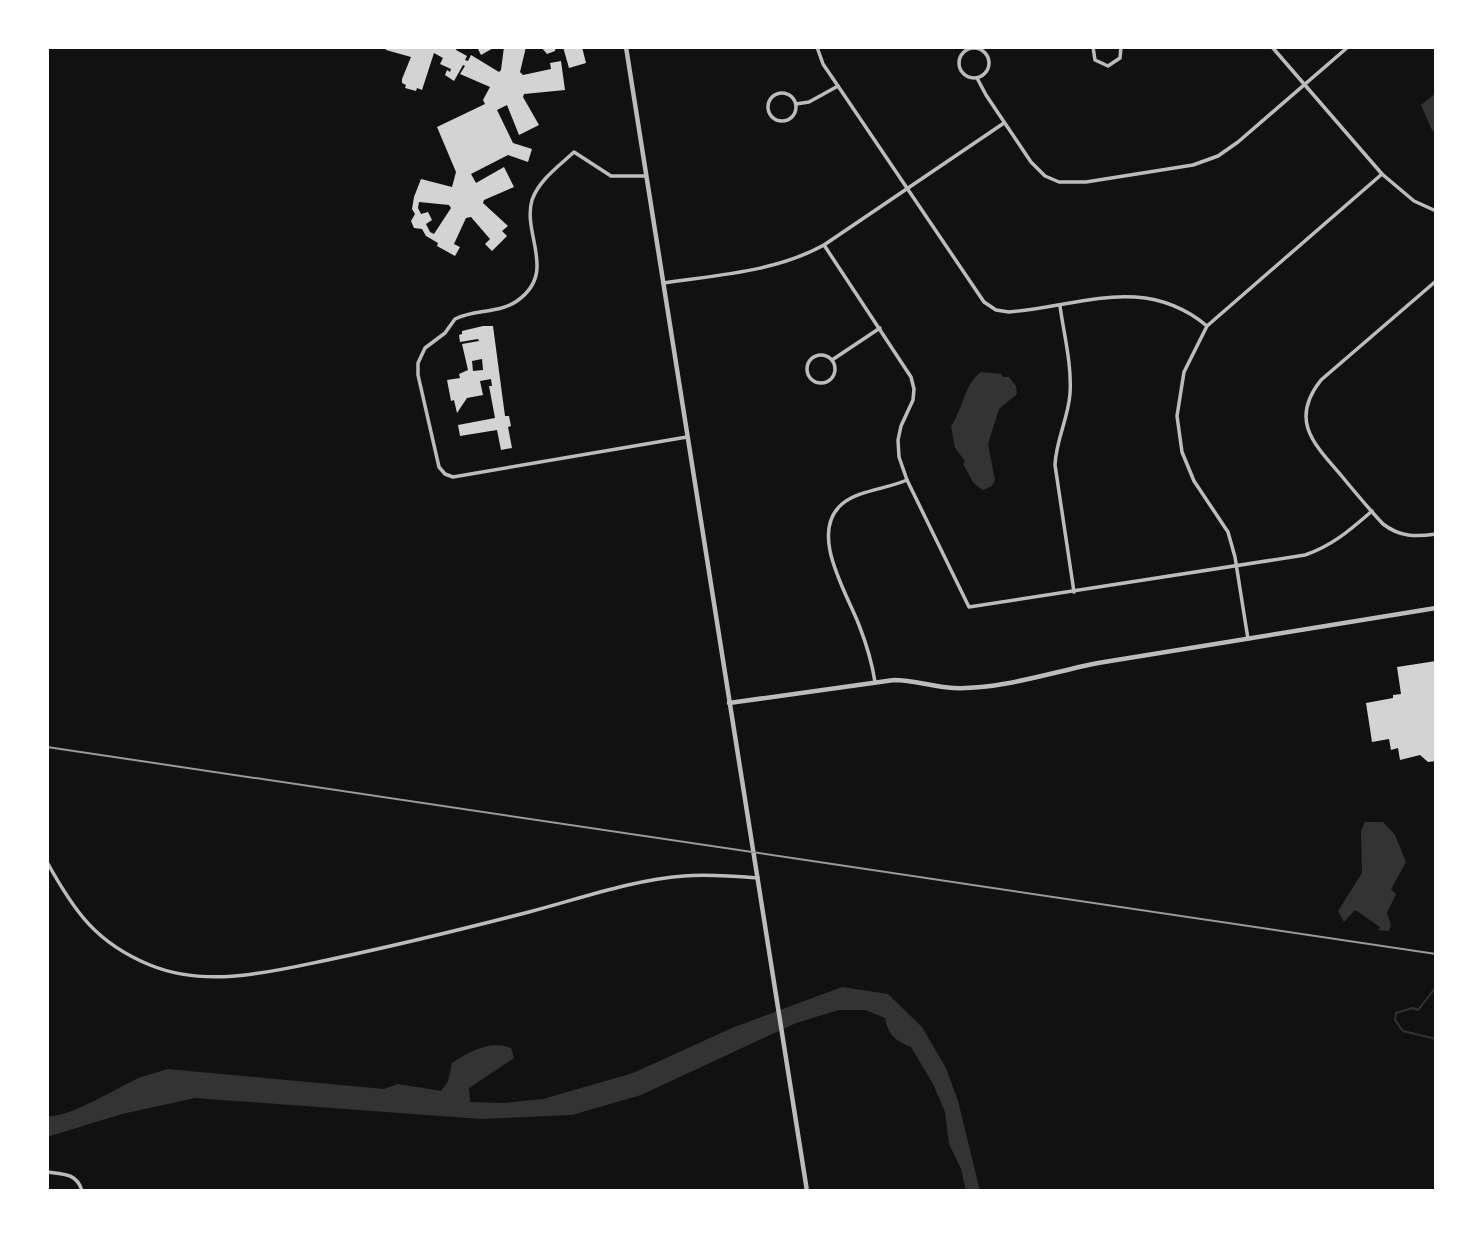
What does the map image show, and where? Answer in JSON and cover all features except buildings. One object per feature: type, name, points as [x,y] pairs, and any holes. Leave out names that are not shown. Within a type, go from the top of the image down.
[{"type":"street","points":[[626,47],[807,1191]]},
{"type":"street","points":[[817,47],[823,64],[908,189],[985,302],[996,310],[1009,312],[1128,296],[1151,298],[1186,311],[1207,326]]},
{"type":"street","points":[[1093,47],[1095,60],[1108,66],[1121,58],[1122,48]]},
{"type":"street","points":[[1272,47],[1382,174],[1414,201],[1436,211]]},
{"type":"street","points":[[977,78],[987,71],[989,60],[982,51],[971,49],[962,55],[960,66],[966,76],[977,78],[1031,162],[1045,176],[1067,183],[1086,182],[1193,165],[1218,156],[1238,142],[1348,47]]},
{"type":"street","points":[[796,104],[808,102],[838,86]]},
{"type":"street","points":[[781,92],[791,96],[796,104],[795,113],[785,121],[776,120],[767,110],[772,96],[781,92]]},
{"type":"street","points":[[663,283],[763,268],[800,257],[824,245],[1004,123]]},
{"type":"street","points":[[646,176],[611,176],[574,152],[539,186],[532,201],[537,264],[535,277],[528,290],[507,306],[455,319],[445,333],[425,348],[418,363],[418,375],[439,467],[445,474],[453,477],[688,437]]},
{"type":"street","points":[[1248,639],[1237,566],[1228,531],[1194,481],[1186,464],[1178,429],[1178,401],[1184,372],[1207,326],[1382,174]]},
{"type":"street","points":[[824,245],[911,377],[913,400],[901,426],[899,457],[907,480],[970,607],[1305,555],[1321,550],[1342,537],[1372,511]]},
{"type":"street","points":[[1436,282],[1321,380],[1306,405],[1306,422],[1310,436],[1372,511],[1394,532],[1418,537],[1436,534]]},
{"type":"street","points":[[1060,306],[1070,369],[1070,393],[1055,465],[1074,592]]},
{"type":"street","points":[[832,360],[880,328]]},
{"type":"street","points":[[824,355],[832,360],[835,369],[828,381],[819,383],[811,379],[806,366],[811,358],[824,355]]},
{"type":"street","points":[[875,682],[867,648],[830,552],[829,526],[840,506],[850,499],[907,480]]},
{"type":"street","points":[[729,703],[875,682],[912,680],[951,688],[969,687],[1045,675],[1098,663],[1436,608]]},
{"type":"street","points":[[47,862],[75,910],[101,936],[150,965],[175,973],[204,977],[253,974],[383,949],[645,882],[697,876],[758,878]]},
{"type":"street","points":[[47,1172],[69,1175],[76,1179],[82,1191]]},
{"type":"shaded area","points":[[1436,93],[1436,133],[1432,130],[1421,105]]},
{"type":"shaded area","points":[[981,372],[1009,377],[1016,386],[1017,394],[999,409],[988,444],[995,480],[992,486],[983,490],[971,479],[963,464],[965,461],[955,448],[951,426],[967,390]]},
{"type":"shaded area","points":[[1365,822],[1383,822],[1395,835],[1406,862],[1391,889],[1396,894],[1387,913],[1391,925],[1389,931],[1378,930],[1380,927],[1355,910],[1344,922],[1338,911],[1362,873],[1361,831]]},
{"type":"shaded area","points":[[842,987],[888,994],[922,1027],[946,1068],[958,1101],[980,1191],[966,1191],[961,1169],[949,1144],[945,1112],[933,1084],[911,1047],[894,1037],[885,1018],[865,1010],[839,1010],[796,1023],[641,1095],[572,1115],[481,1119],[195,1098],[122,1114],[47,1137],[47,1116],[68,1112],[141,1077],[168,1069],[384,1089],[398,1084],[441,1091],[448,1081],[452,1063],[480,1048],[495,1045],[511,1048],[514,1058],[469,1088],[470,1102],[504,1103],[543,1099],[633,1073],[732,1028]]},
{"type":"waterway","points":[[1436,987],[1418,1010],[1413,1008],[1396,1013],[1395,1020],[1403,1031],[1436,1039]]},
{"type":"railway","points":[[47,747],[1436,954]]}]
